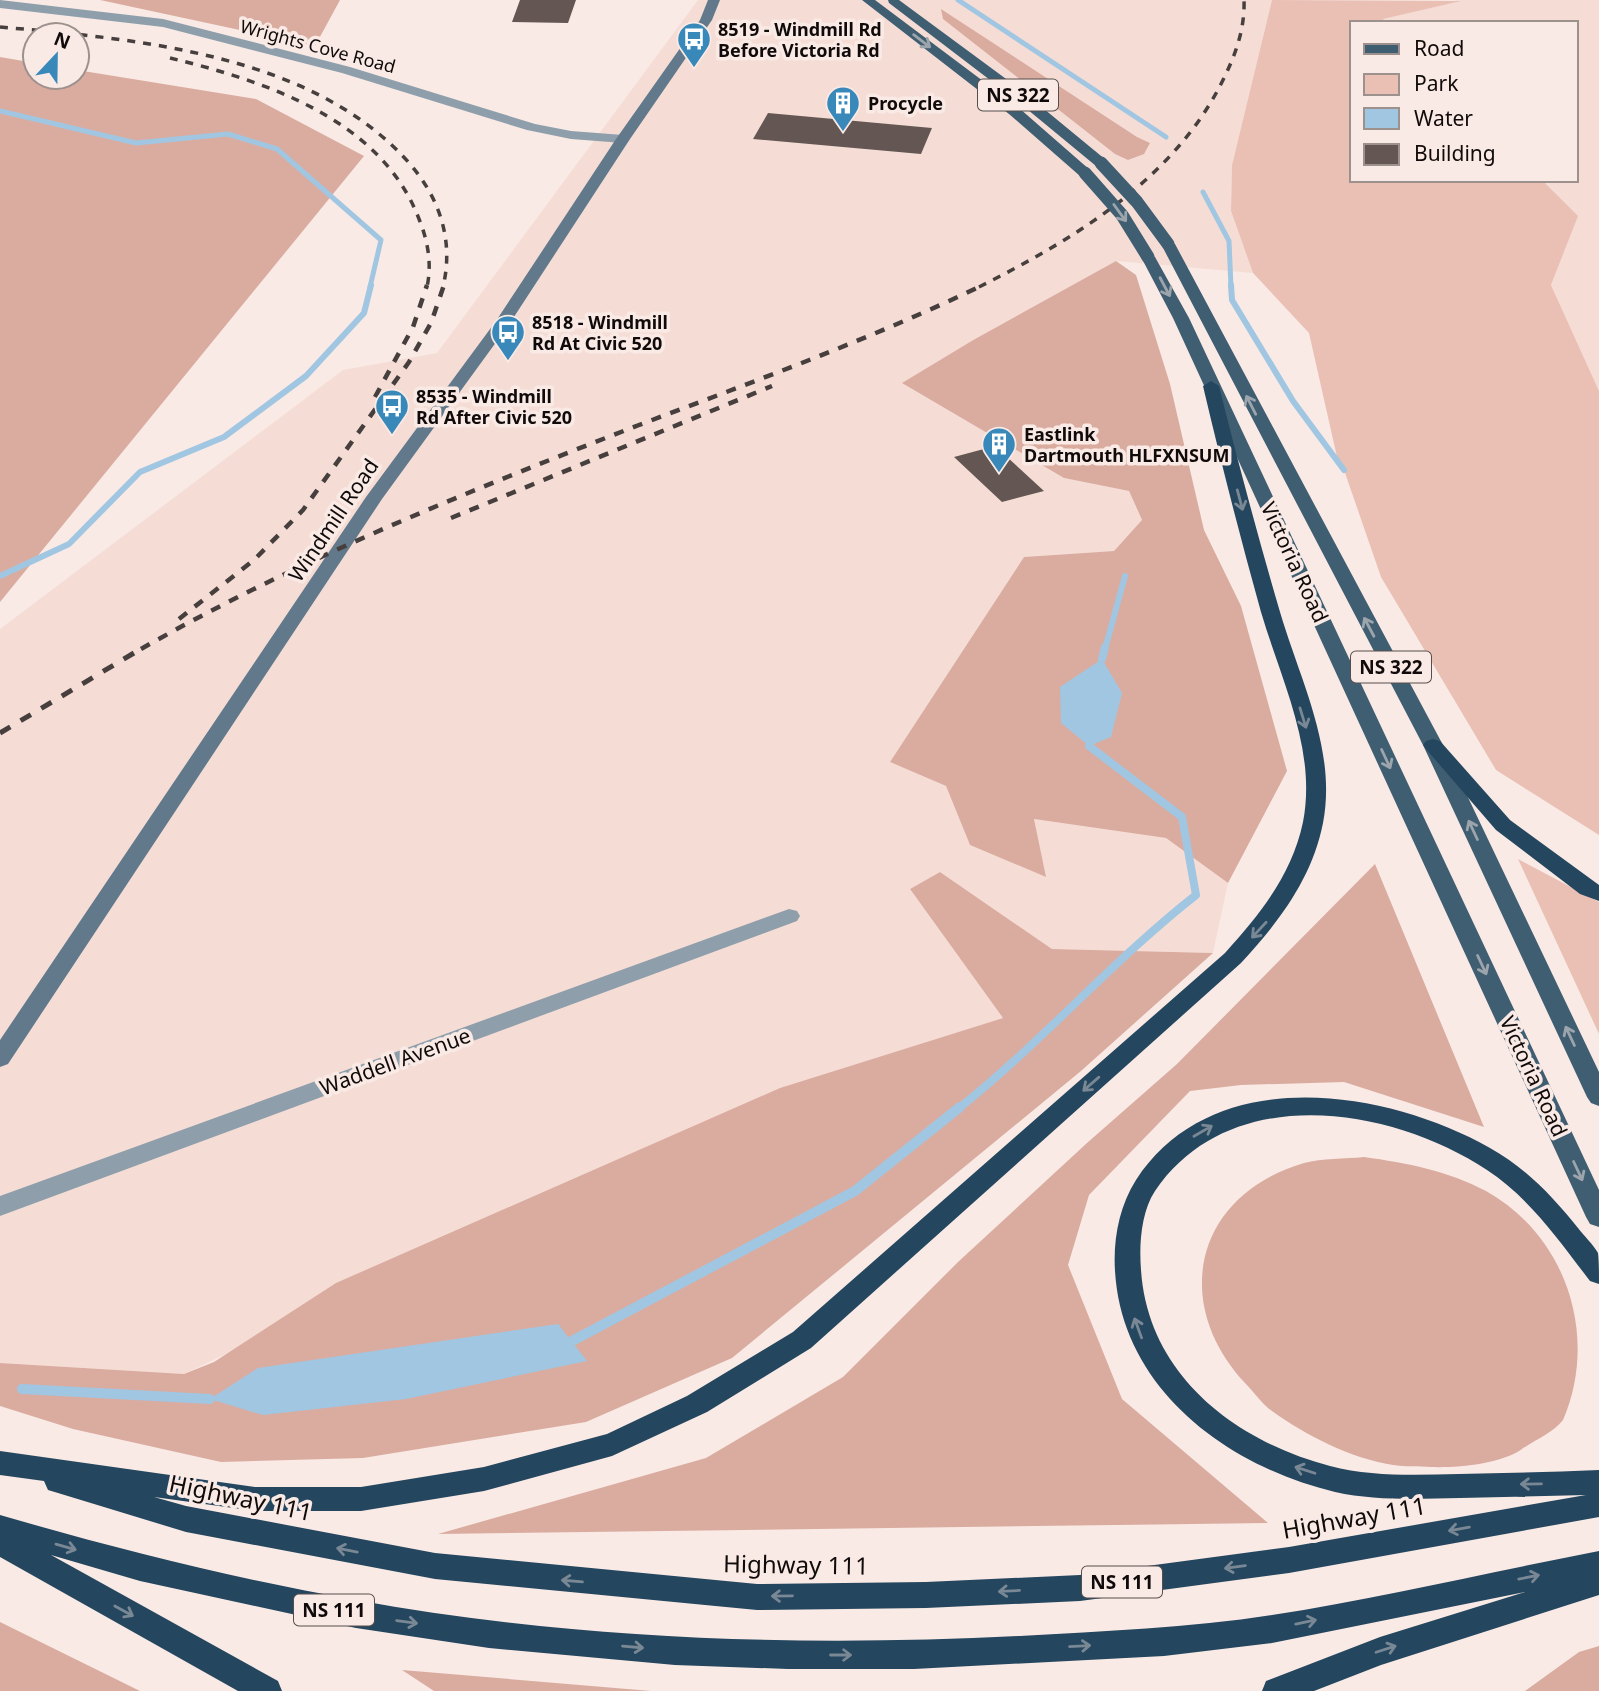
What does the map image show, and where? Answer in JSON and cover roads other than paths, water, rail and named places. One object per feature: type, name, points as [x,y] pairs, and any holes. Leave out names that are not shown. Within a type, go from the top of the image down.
[{"type":"highway","points":[[0,1463],[255,1499],[361,1499],[484,1479],[612,1444],[697,1404],[802,1340],[1233,958],[1269,919],[1293,883],[1308,841],[1316,796],[1312,746],[1275,625],[1211,386]]},
{"type":"highway","points":[[1433,746],[1503,825],[1599,894]]},
{"type":"highway","points":[[1599,1274],[1557,1219],[1527,1188],[1497,1164],[1453,1138],[1411,1121],[1331,1105],[1260,1111],[1215,1124],[1182,1143],[1160,1166],[1145,1187],[1136,1207],[1128,1241],[1126,1272],[1130,1301],[1140,1336],[1179,1394],[1209,1422],[1230,1436],[1284,1464],[1332,1479],[1387,1488],[1599,1482]]},
{"type":"highway","name":"Highway 111","points":[[0,1463],[186,1519],[435,1566],[534,1578],[757,1597],[926,1595],[1080,1588],[1289,1560],[1599,1505]]},
{"type":"highway","name":"NS 111","points":[[0,1528],[140,1568],[356,1614],[502,1635],[674,1651],[788,1655],[914,1655],[1164,1642],[1272,1629],[1599,1564]]},
{"type":"highway","points":[[0,1542],[267,1691]]},
{"type":"highway","points":[[1277,1691],[1380,1651],[1599,1582]]},
{"type":"main road","name":"Windmill Road","points":[[0,1058],[375,497],[502,323],[623,139],[706,20],[711,6],[726,0]]},
{"type":"main road","name":"Victoria Road","points":[[868,0],[1014,111],[1086,173],[1122,215],[1148,257],[1181,318],[1599,1217]]},
{"type":"main road","name":"Victoria Road","points":[[891,0],[974,60],[1101,163],[1137,202],[1168,244],[1433,746],[1599,1097]]},
{"type":"street","name":"Wrights Cove Road","points":[[0,5],[163,23],[346,70],[532,127],[579,136],[623,139]]},
{"type":"street","name":"Waddell Avenue","points":[[0,1206],[789,916]]},
{"type":"water","points":[[1102,659],[1122,693],[1111,737],[1089,746],[1061,723],[1060,687]]},
{"type":"water","points":[[558,1324],[587,1361],[406,1399],[263,1415],[210,1399],[258,1368]]},
{"type":"waterway","points":[[958,0],[1166,137]]},
{"type":"waterway","points":[[0,111],[136,143],[228,134],[277,149],[381,240],[370,287]]},
{"type":"waterway","points":[[1203,192],[1229,241],[1231,287]]},
{"type":"waterway","points":[[0,576],[69,544],[140,472],[224,437],[306,376],[364,313],[371,285]]},
{"type":"waterway","points":[[1231,285],[1232,300],[1293,401],[1344,470]]},
{"type":"waterway","points":[[1105,649],[1125,576]]},
{"type":"waterway","points":[[1102,659],[1105,647]]},
{"type":"waterway","points":[[958,1109],[1019,1057],[1165,920],[1196,895],[1182,817],[1089,746]]},
{"type":"waterway","points":[[572,1341],[855,1191],[960,1107]]},
{"type":"waterway","points":[[22,1389],[210,1399]]},
{"type":"railway","points":[[981,286],[1085,227],[1149,177],[1177,149],[1201,117],[1227,72],[1241,32],[1244,0]]},
{"type":"railway","points":[[0,27],[108,38],[220,59],[274,75],[325,98],[370,127],[410,164],[420,177],[437,206],[442,221],[447,253],[443,287]]},
{"type":"railway","points":[[170,58],[206,67],[281,93],[349,130],[377,155],[401,184],[419,219],[427,244],[427,287]]},
{"type":"railway","points":[[375,397],[413,327],[427,285]]},
{"type":"railway","points":[[179,619],[254,560],[303,510],[409,362],[431,323],[444,285]]},
{"type":"railway","points":[[141,649],[262,585],[448,501],[856,341],[981,286]]},
{"type":"railway","points":[[451,518],[772,386]]},
{"type":"railway","points":[[0,733],[144,647]]},
{"type":"place","name":"8519 - Windmill Rd Before Victoria Rd","points":[[694,69]]},
{"type":"place","name":"Procycle","points":[[843,133]]},
{"type":"place","name":"8518 - Windmill Rd At Civic 520","points":[[508,362]]},
{"type":"place","name":"8535 - Windmill Rd After Civic 520","points":[[392,436]]},
{"type":"place","name":"Eastlink Dartmouth HLFXNSUM","points":[[999,474]]}]
